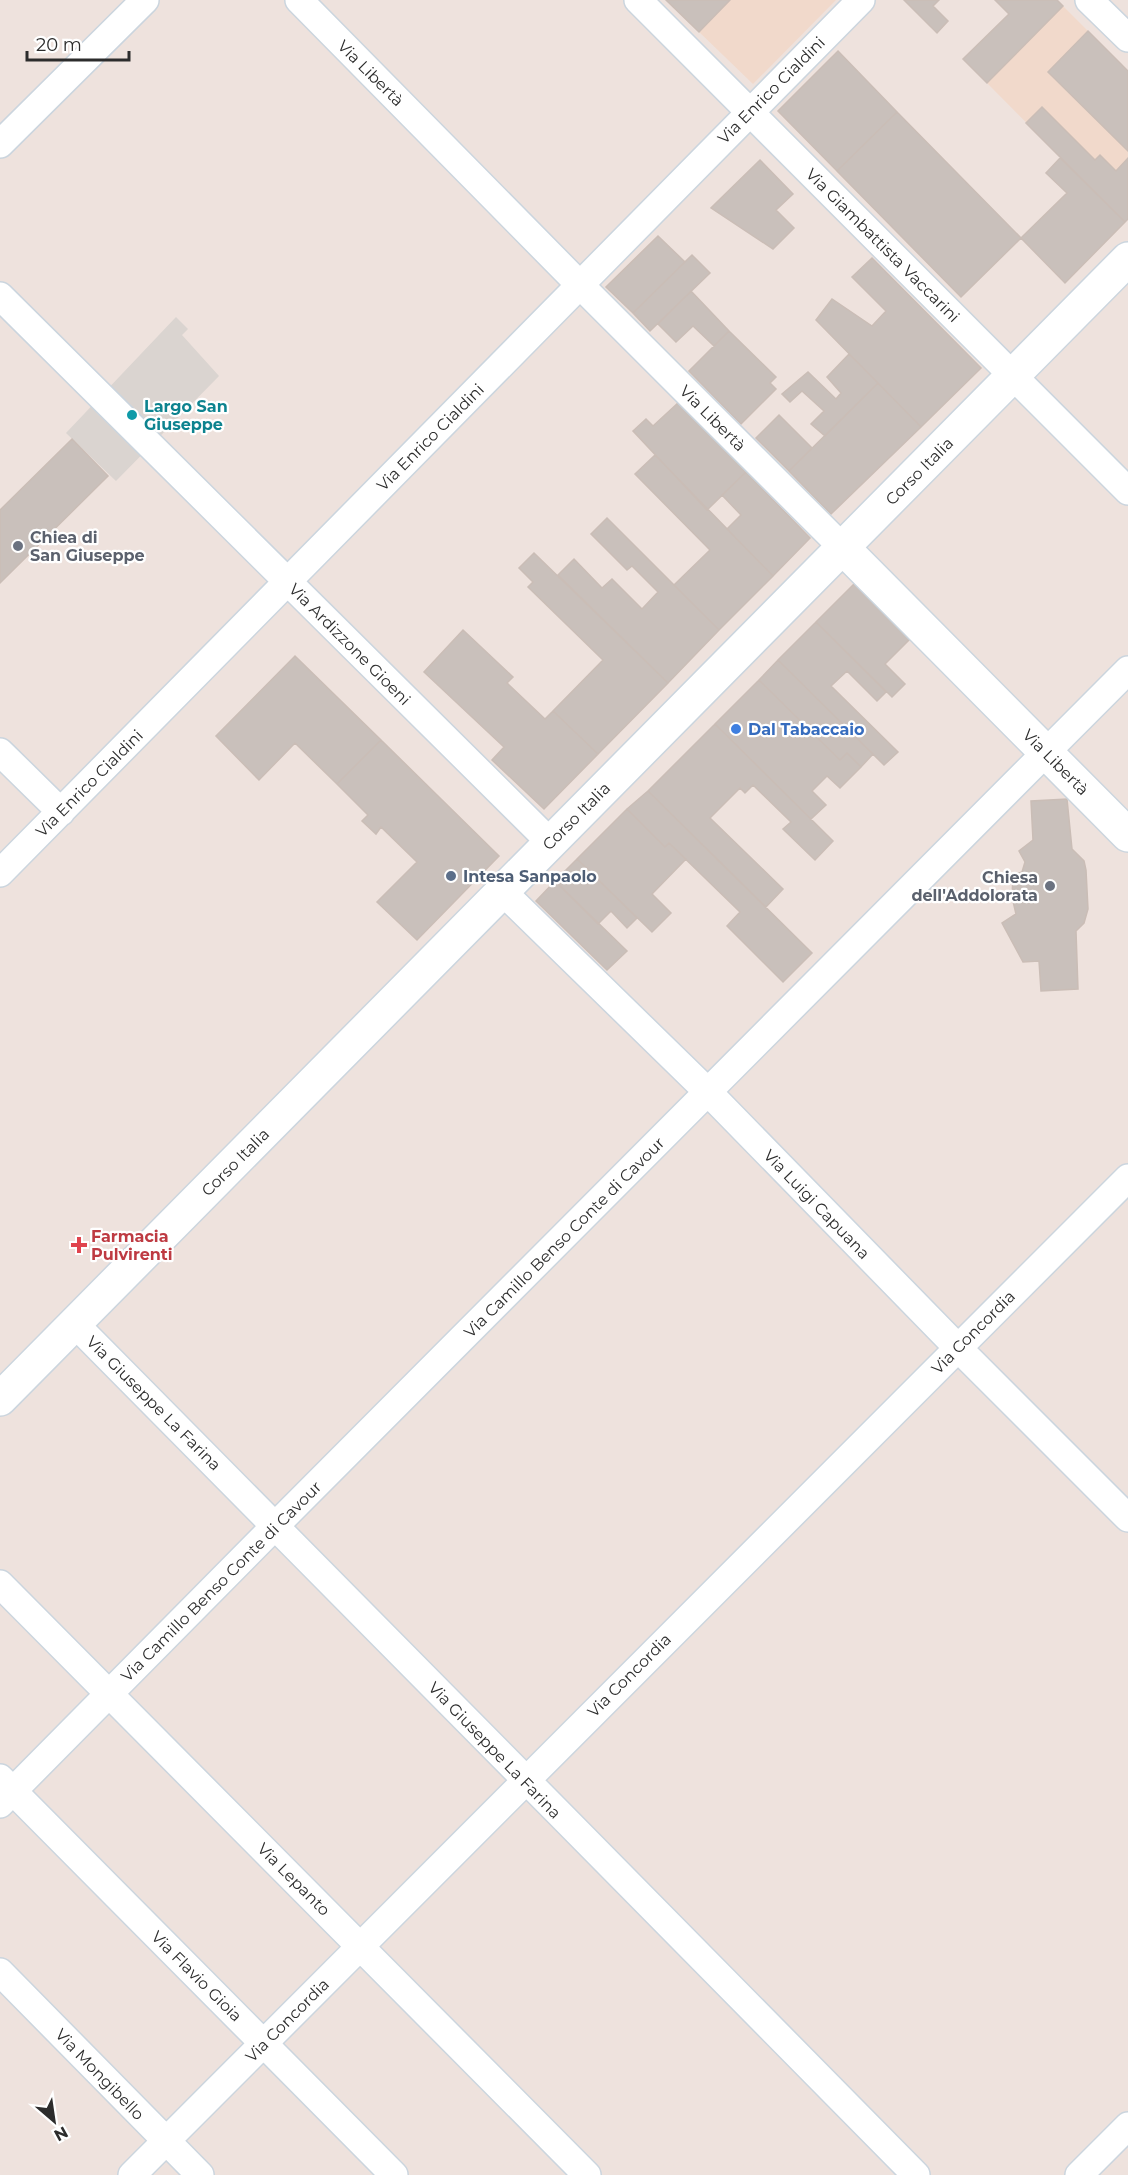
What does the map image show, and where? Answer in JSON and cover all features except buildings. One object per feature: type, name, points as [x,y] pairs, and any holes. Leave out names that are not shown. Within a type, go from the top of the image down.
[{"type":"street","points":[[0,144],[146,0]]},
{"type":"street","name":"Via Libertà","points":[[299,0],[1128,834]]},
{"type":"street","name":"Via Giambattista Vaccarini","points":[[638,0],[1128,491]]},
{"type":"street","name":"Via Enrico Cialdini","points":[[0,873],[861,0]]},
{"type":"street","points":[[1089,0],[1128,38]]},
{"type":"street","name":"Corso Italia","points":[[0,1399],[1128,259]]},
{"type":"street","name":"Via Ardizzone Gioeni","points":[[0,296],[550,842]]},
{"type":"street","name":"Via Camillo Benso Conte di Cavour","points":[[4,1791],[109,1694],[1128,670]]},
{"type":"street","points":[[0,752],[61,812]]},
{"type":"street","name":"Via Luigi Capuana","points":[[503,892],[708,1092],[1128,1518]]},
{"type":"street","name":"Via Concordia","points":[[132,2175],[957,1347],[1124,1190]]},
{"type":"street","name":"Via Giuseppe La Farina","points":[[75,1324],[916,2175]]},
{"type":"street","name":"Via Lepanto","points":[[0,1584],[587,2175]]},
{"type":"street","name":"Via Flavio Gioia","points":[[4,1791],[263,2043],[394,2175]]},
{"type":"street","name":"Via Mongibello","points":[[0,1972],[200,2175]]},
{"type":"street","points":[[1080,2175],[1128,2126]]},
{"type":"shaded area","points":[[666,0],[836,0],[753,84]]},
{"type":"shaded area","points":[[1063,6],[1128,71],[1128,219],[1125,222],[987,83]]},
{"type":"shaded area","name":"Largo San Giuseppe","points":[[176,317],[188,329],[182,335],[219,376],[116,481],[66,433]]},
{"type":"place","name":"Largo San Giuseppe","points":[[132,415]]},
{"type":"place","name":"Chiea di San Giuseppe","points":[[18,546]]},
{"type":"place","name":"Dal Tabaccaio","points":[[736,729]]},
{"type":"place","name":"Intesa Sanpaolo","points":[[451,876]]},
{"type":"place","name":"Chiesa dell'Addolorata","points":[[1050,886]]},
{"type":"place","name":"Farmacia Pulvirenti","points":[[79,1245]]}]
